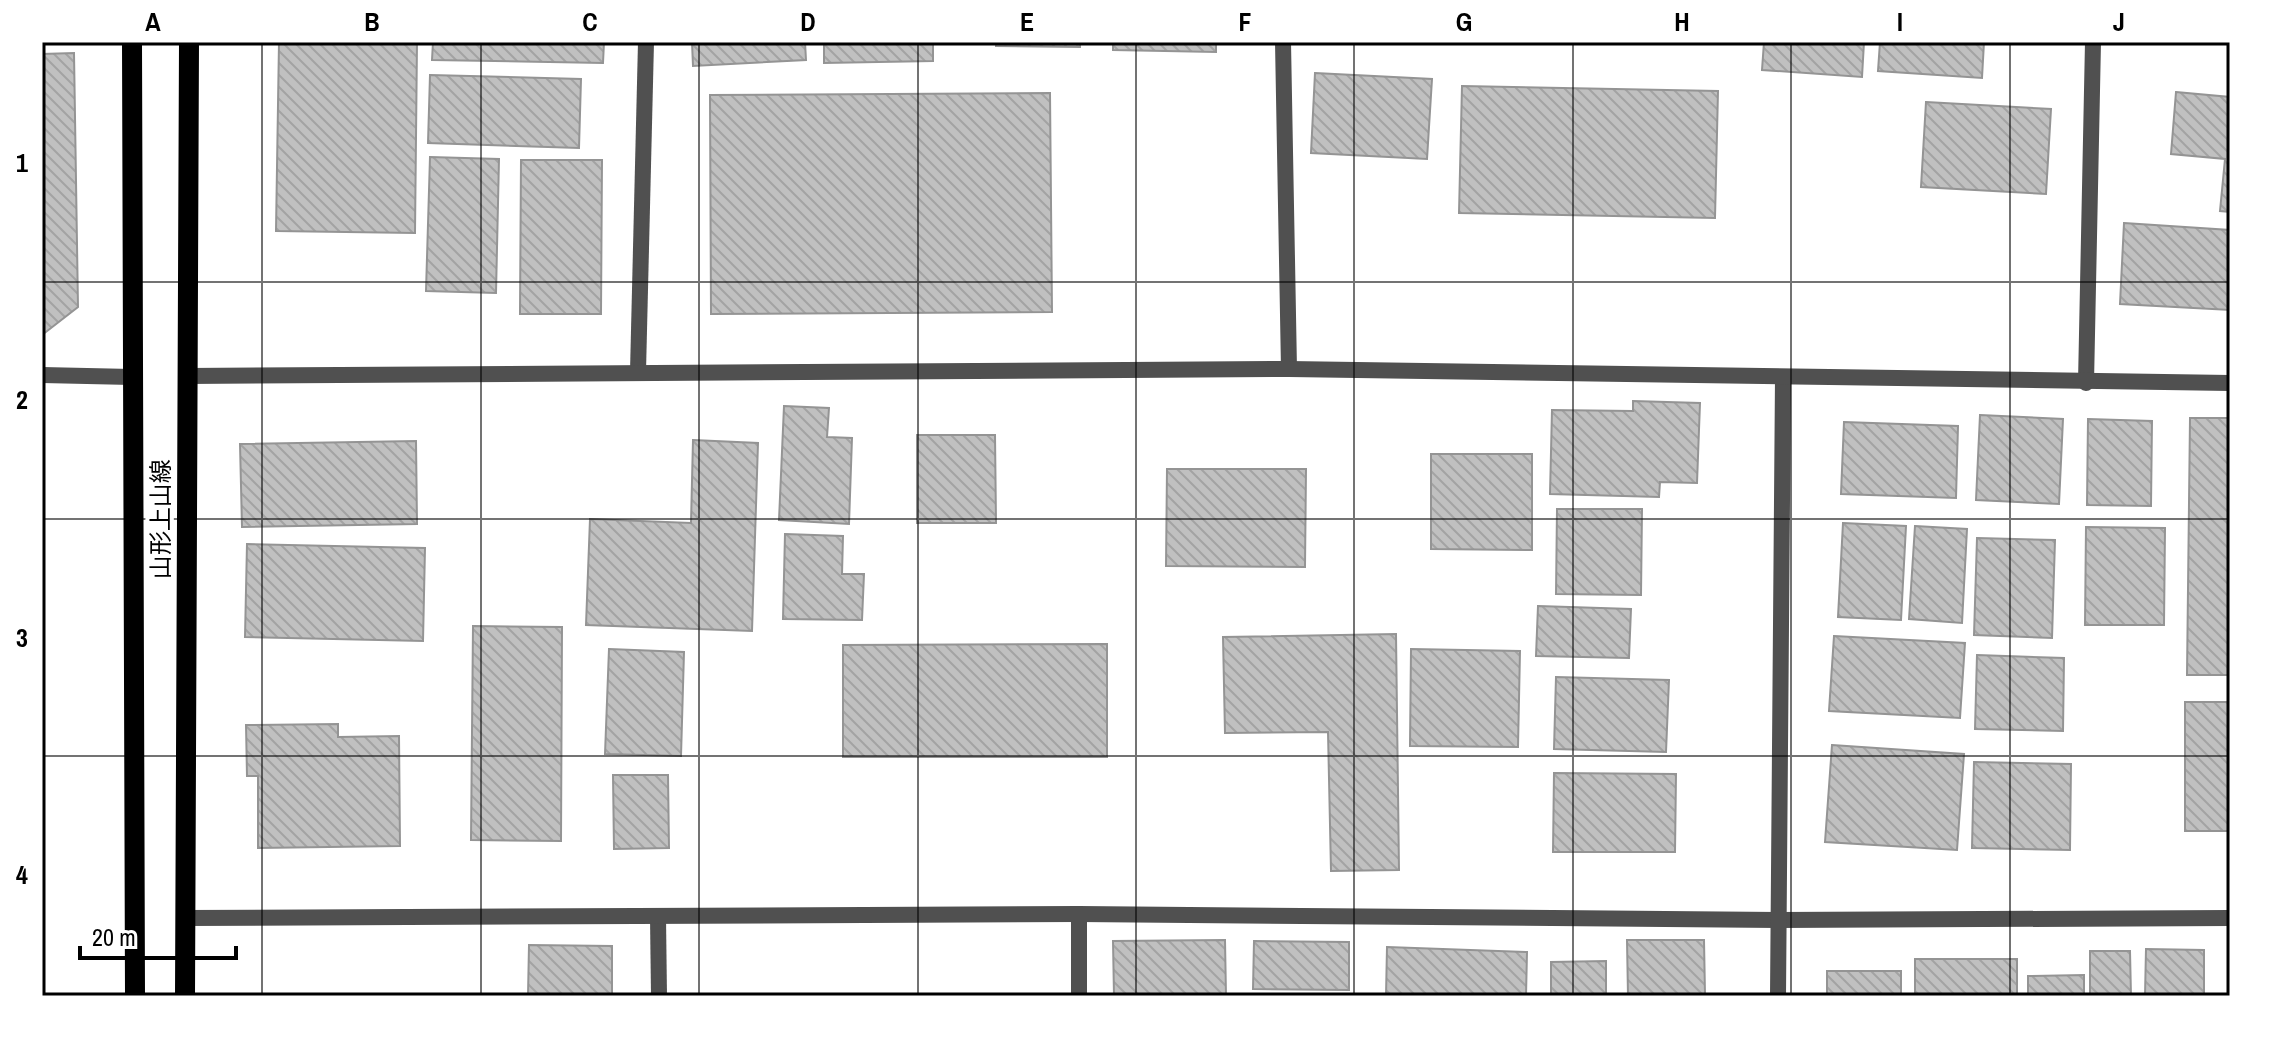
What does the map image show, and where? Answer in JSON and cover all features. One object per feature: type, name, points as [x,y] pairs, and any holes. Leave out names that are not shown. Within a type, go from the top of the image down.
[{"type":"main road","name":"山形上山線","points":[[132,42],[135,996]]},
{"type":"main road","name":"山形上山線","points":[[185,996],[189,42]]},
{"type":"street","points":[[638,372],[646,42]]},
{"type":"street","points":[[1283,42],[1289,369]]},
{"type":"street","points":[[2086,383],[2093,42]]},
{"type":"street","points":[[187,376],[1289,369],[2230,383]]},
{"type":"street","points":[[42,375],[132,377]]},
{"type":"street","points":[[1778,996],[1783,377]]},
{"type":"street","points":[[185,918],[1079,914],[1778,920],[2230,918]]},
{"type":"street","points":[[1079,914],[1079,996]]},
{"type":"street","points":[[658,917],[659,996]]},
{"type":"building","points":[[279,42],[417,42],[415,233],[276,231]]},
{"type":"building","points":[[433,42],[604,42],[603,63],[432,60]]},
{"type":"building","points":[[692,42],[805,42],[806,60],[693,66]]},
{"type":"building","points":[[824,42],[933,42],[933,61],[824,63]]},
{"type":"building","points":[[996,42],[1080,42],[1080,47],[996,46]]},
{"type":"building","points":[[1113,42],[1216,42],[1216,52],[1113,50]]},
{"type":"building","points":[[1764,42],[1864,42],[1862,77],[1762,70]]},
{"type":"building","points":[[1880,42],[1984,42],[1982,78],[1878,71]]},
{"type":"building","points":[[74,53],[78,307],[42,335],[42,54]]},
{"type":"building","points":[[1315,73],[1432,79],[1427,159],[1311,153]]},
{"type":"building","points":[[430,75],[581,79],[579,148],[428,143]]},
{"type":"building","points":[[1462,86],[1718,91],[1715,218],[1459,213]]},
{"type":"building","points":[[2176,92],[2230,97],[2230,212],[2220,211],[2225,159],[2171,154]]},
{"type":"building","points":[[1050,93],[1052,312],[711,314],[710,95]]},
{"type":"building","points":[[1926,102],[2051,109],[2046,194],[1921,187]]},
{"type":"building","points":[[430,157],[499,159],[496,293],[426,291]]},
{"type":"building","points":[[521,160],[602,160],[601,314],[520,314]]},
{"type":"building","points":[[2124,223],[2230,230],[2230,310],[2120,304]]},
{"type":"building","points":[[1633,401],[1700,403],[1697,483],[1660,482],[1659,497],[1550,494],[1552,410],[1633,411]]},
{"type":"building","points":[[784,406],[829,408],[827,437],[852,438],[849,524],[779,520]]},
{"type":"building","points":[[1980,415],[2063,419],[2059,504],[1976,500]]},
{"type":"building","points":[[2190,418],[2230,418],[2230,675],[2187,675]]},
{"type":"building","points":[[2088,419],[2152,421],[2151,506],[2087,505]]},
{"type":"building","points":[[1844,422],[1958,426],[1956,498],[1841,494]]},
{"type":"building","points":[[917,435],[995,435],[996,523],[917,523]]},
{"type":"building","points":[[693,440],[758,443],[752,631],[586,625],[590,519],[691,523]]},
{"type":"building","points":[[416,441],[417,524],[242,527],[240,444]]},
{"type":"building","points":[[1431,454],[1532,454],[1532,550],[1431,549]]},
{"type":"building","points":[[1167,469],[1306,469],[1305,567],[1166,566]]},
{"type":"building","points":[[1557,509],[1642,509],[1641,595],[1556,594]]},
{"type":"building","points":[[1843,523],[1906,526],[1901,620],[1838,617]]},
{"type":"building","points":[[1915,526],[1967,529],[1962,623],[1909,619]]},
{"type":"building","points":[[2086,527],[2165,528],[2164,625],[2085,625]]},
{"type":"building","points":[[785,534],[843,536],[842,574],[864,574],[862,620],[783,619]]},
{"type":"building","points":[[1977,538],[2055,540],[2052,638],[1974,635]]},
{"type":"building","points":[[247,544],[425,548],[423,641],[245,637]]},
{"type":"building","points":[[1538,606],[1631,609],[1629,658],[1536,656]]},
{"type":"building","points":[[473,626],[562,627],[561,841],[471,840]]},
{"type":"building","points":[[1396,634],[1399,870],[1331,871],[1328,732],[1225,733],[1223,637]]},
{"type":"building","points":[[1834,636],[1965,643],[1960,718],[1829,711]]},
{"type":"building","points":[[1107,644],[1107,757],[843,757],[843,645]]},
{"type":"building","points":[[609,649],[684,652],[681,756],[605,754]]},
{"type":"building","points":[[1411,649],[1520,651],[1518,747],[1410,746]]},
{"type":"building","points":[[1977,655],[2064,658],[2063,731],[1975,729]]},
{"type":"building","points":[[1556,677],[1669,680],[1666,752],[1554,749]]},
{"type":"building","points":[[2185,702],[2230,702],[2230,831],[2185,831]]},
{"type":"building","points":[[338,724],[338,737],[399,736],[400,846],[258,848],[258,776],[247,776],[246,725]]},
{"type":"building","points":[[1832,745],[1964,754],[1957,850],[1825,842]]},
{"type":"building","points":[[1974,762],[2071,764],[2070,850],[1972,848]]},
{"type":"building","points":[[1554,773],[1676,774],[1675,852],[1553,852]]},
{"type":"building","points":[[613,775],[668,775],[669,848],[614,849]]},
{"type":"building","points":[[1225,940],[1226,996],[1114,996],[1113,941]]},
{"type":"building","points":[[1627,940],[1704,940],[1705,995],[1628,996]]},
{"type":"building","points":[[1254,941],[1349,942],[1349,990],[1253,989]]},
{"type":"building","points":[[529,945],[612,946],[612,996],[528,996]]},
{"type":"building","points":[[1387,947],[1527,952],[1526,996],[1386,996]]},
{"type":"building","points":[[2146,949],[2204,950],[2204,996],[2145,996]]},
{"type":"building","points":[[2090,951],[2130,951],[2131,996],[2090,996]]},
{"type":"building","points":[[1915,959],[2017,959],[2017,996],[1915,996]]},
{"type":"building","points":[[1606,961],[1606,996],[1551,996],[1551,962]]},
{"type":"building","points":[[1827,971],[1901,971],[1901,996],[1827,996]]},
{"type":"building","points":[[2084,975],[2084,996],[2028,996],[2028,976]]}]
